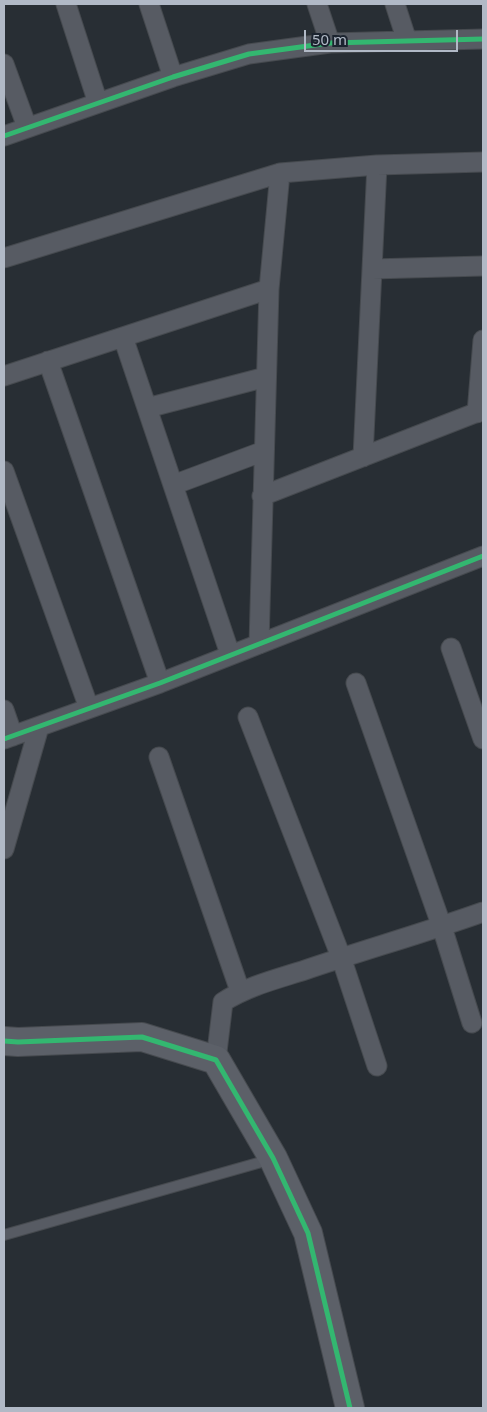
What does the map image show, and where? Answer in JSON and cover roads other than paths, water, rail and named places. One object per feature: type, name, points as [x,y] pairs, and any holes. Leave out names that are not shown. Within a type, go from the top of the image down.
[{"type":"street","points":[[66,4],[98,103]]},
{"type":"street","points":[[149,4],[173,77]]},
{"type":"street","points":[[316,4],[330,43]]},
{"type":"street","points":[[395,4],[407,41]]},
{"type":"street","points":[[4,136],[173,77],[249,54],[330,43],[483,39]]},
{"type":"street","points":[[4,64],[27,127]]},
{"type":"street","points":[[4,258],[280,173],[377,165],[483,162]]},
{"type":"street","points":[[363,457],[377,165]]},
{"type":"street","points":[[259,644],[269,289],[280,173]]},
{"type":"street","points":[[372,269],[483,266]]},
{"type":"street","points":[[4,376],[269,289]]},
{"type":"street","points":[[123,337],[230,654]]},
{"type":"street","points":[[262,496],[480,412],[483,340]]},
{"type":"street","points":[[48,361],[160,683]]},
{"type":"street","points":[[147,408],[266,377]]},
{"type":"street","points":[[173,484],[264,451]]},
{"type":"street","points":[[4,471],[89,708]]},
{"type":"street","points":[[4,710],[8,737],[160,683],[483,556]]},
{"type":"street","points":[[451,648],[483,739]]},
{"type":"street","points":[[356,683],[442,927],[472,1023]]},
{"type":"street","points":[[248,717],[341,958],[377,1066]]},
{"type":"street","points":[[4,849],[39,727]]},
{"type":"street","points":[[159,757],[240,991]]},
{"type":"street","points":[[350,1408],[308,1233],[273,1158],[216,1060],[223,1002],[240,991],[442,927],[483,912]]},
{"type":"street","points":[[4,1041],[142,1037],[216,1060]]},
{"type":"lane","points":[[4,1235],[273,1158]]}]
